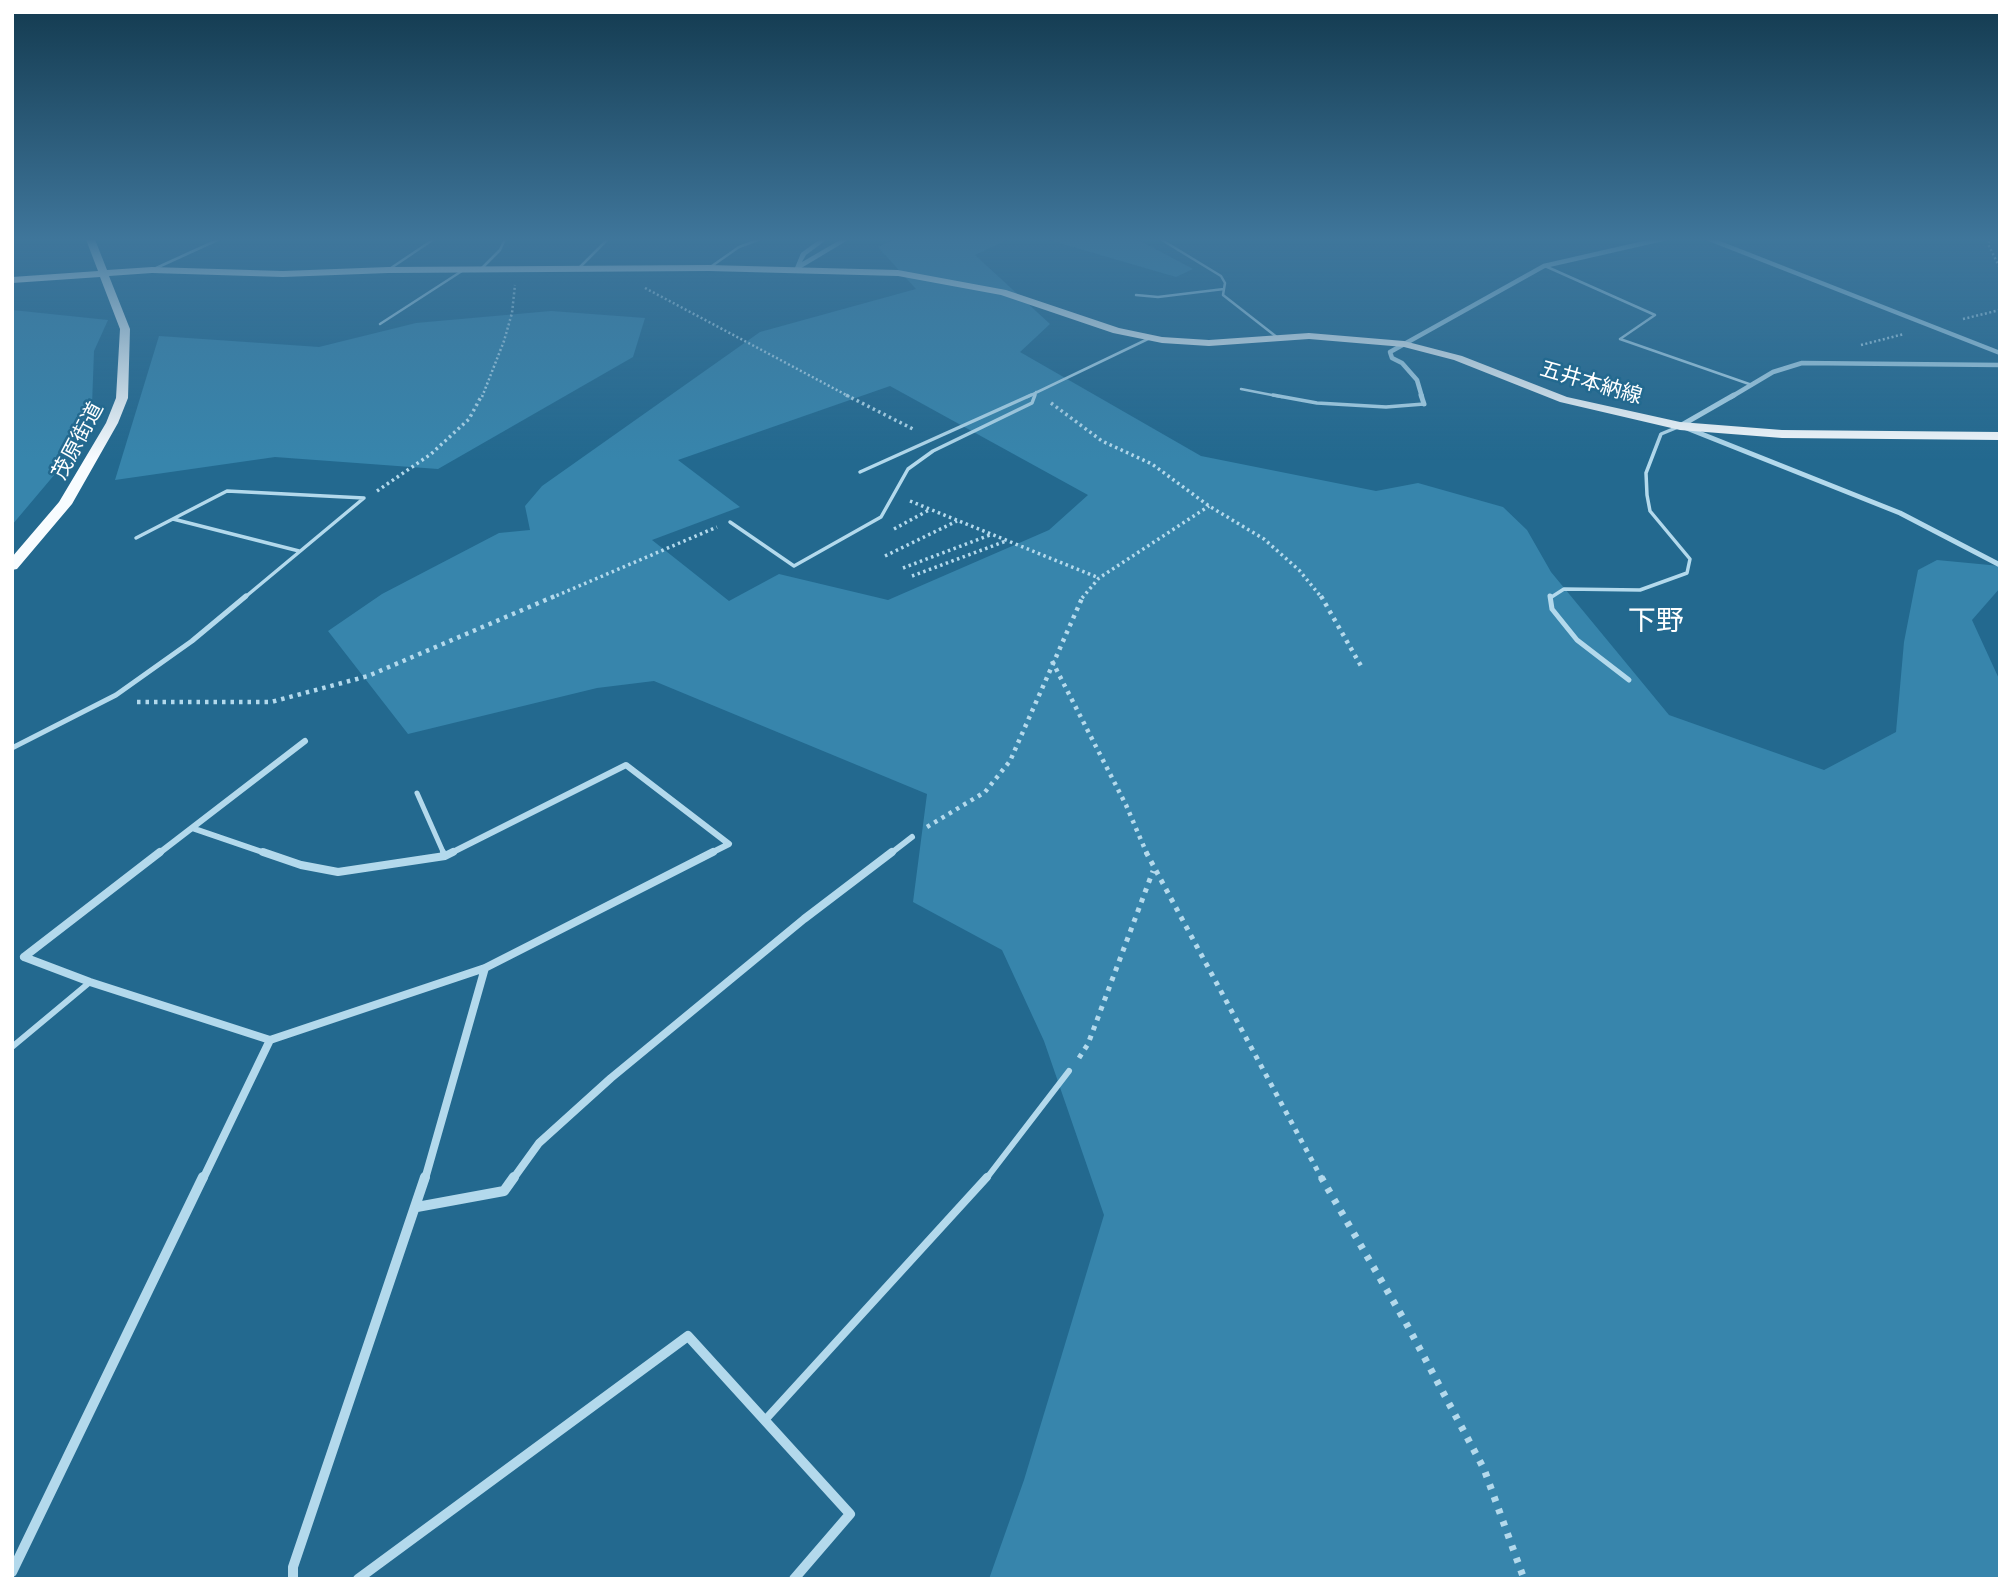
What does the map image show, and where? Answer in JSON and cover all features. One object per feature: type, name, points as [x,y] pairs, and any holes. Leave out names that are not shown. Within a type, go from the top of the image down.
[{"type":"main road","name":"茂原街道","points":[[12,566],[65,504],[111,423],[122,398],[125,330],[118,311]]},
{"type":"main road","name":"五井本納線","points":[[1064,311],[1117,331],[1150,338],[1209,343],[1343,337],[1404,344],[1458,358],[1564,400],[1681,426],[1782,435],[2000,436]]},
{"type":"street","points":[[1424,404],[1417,380],[1402,363],[1392,358],[1390,352],[1463,311]]},
{"type":"street","points":[[1893,311],[2000,353]]},
{"type":"street","points":[[1681,426],[1773,372],[1802,363],[2000,365]]},
{"type":"street","points":[[1681,426],[1900,513],[2000,565]]},
{"type":"street","points":[[192,828],[301,865],[338,872],[445,856],[626,765],[729,845],[485,968],[270,1040],[90,982],[24,957],[305,741]]},
{"type":"street","points":[[417,1207],[504,1191],[539,1143],[611,1078],[804,919],[912,836]]},
{"type":"street","points":[[293,1579],[293,1567],[417,1207],[485,968]]},
{"type":"street","points":[[12,1572],[270,1040]]},
{"type":"street","points":[[358,1579],[688,1336],[850,1514],[794,1579]]},
{"type":"lane","points":[[380,324],[400,311]]},
{"type":"lane","points":[[1244,311],[1278,338]]},
{"type":"lane","points":[[1647,311],[1655,315],[1620,339],[1752,385]]},
{"type":"lane","points":[[860,472],[935,440],[1150,338]]},
{"type":"lane","points":[[1241,389],[1317,403],[1386,407],[1424,404]]},
{"type":"lane","points":[[730,522],[794,566],[881,516],[896,495],[908,469],[933,451],[1032,403],[1036,393]]},
{"type":"lane","points":[[1629,680],[1577,640],[1552,609],[1550,596],[1564,589],[1640,590],[1688,573],[1690,559],[1650,510],[1647,495],[1646,473],[1661,434],[1681,426]]},
{"type":"lane","points":[[136,538],[227,491],[364,498]]},
{"type":"lane","points":[[12,748],[116,695],[192,640],[364,498]]},
{"type":"lane","points":[[173,519],[299,551]]},
{"type":"lane","points":[[417,793],[445,856]]},
{"type":"lane","points":[[12,1047],[90,982]]},
{"type":"lane","points":[[765,1420],[977,1190],[1069,1071]]},
{"type":"path","points":[[364,498],[402,476],[469,419],[482,396],[504,341],[512,311]]},
{"type":"path","points":[[685,311],[935,440]]},
{"type":"path","points":[[1036,393],[1102,441],[1152,464],[1209,506],[1264,538],[1299,570],[1326,603],[1361,666]]},
{"type":"path","points":[[896,495],[1098,578]]},
{"type":"path","points":[[912,836],[985,792],[1010,761],[1052,660],[1083,596],[1098,578],[1209,506]]},
{"type":"path","points":[[885,556],[958,521]]},
{"type":"path","points":[[116,695],[139,703],[271,702],[368,677],[730,522]]},
{"type":"path","points":[[903,568],[991,534]]},
{"type":"path","points":[[912,576],[1007,541]]},
{"type":"path","points":[[1052,660],[1126,804],[1154,871],[1307,1153],[1406,1323],[1484,1469],[1524,1579]]},
{"type":"path","points":[[1069,1071],[1088,1044],[1154,871]]},
{"type":"shaded area","points":[[12,311],[108,320],[94,351],[92,405],[55,474],[12,525]]},
{"type":"shaded area","points":[[548,311],[645,318],[633,357],[438,469],[275,457],[115,480],[159,336],[319,347],[416,323]]},
{"type":"shaded area","points":[[835,311],[1036,311],[1050,324],[1020,352],[1201,456],[1376,491],[1418,483],[1503,507],[1527,530],[1551,572],[1669,715],[1824,770],[1896,732],[1904,642],[1918,570],[1937,560],[2000,566],[2000,588],[1972,620],[2000,681],[2000,1579],[989,1579],[1024,1480],[1104,1215],[1044,1041],[1002,950],[913,902],[927,794],[654,681],[597,688],[408,734],[328,631],[382,594],[499,533],[530,530],[525,506],[542,486],[760,332]],"holes":[[[890,386],[1088,495],[1049,530],[888,600],[779,574],[729,601],[652,540],[740,507],[678,460]]]},
{"type":"district","name":"下野","points":[[1656,622]]}]
